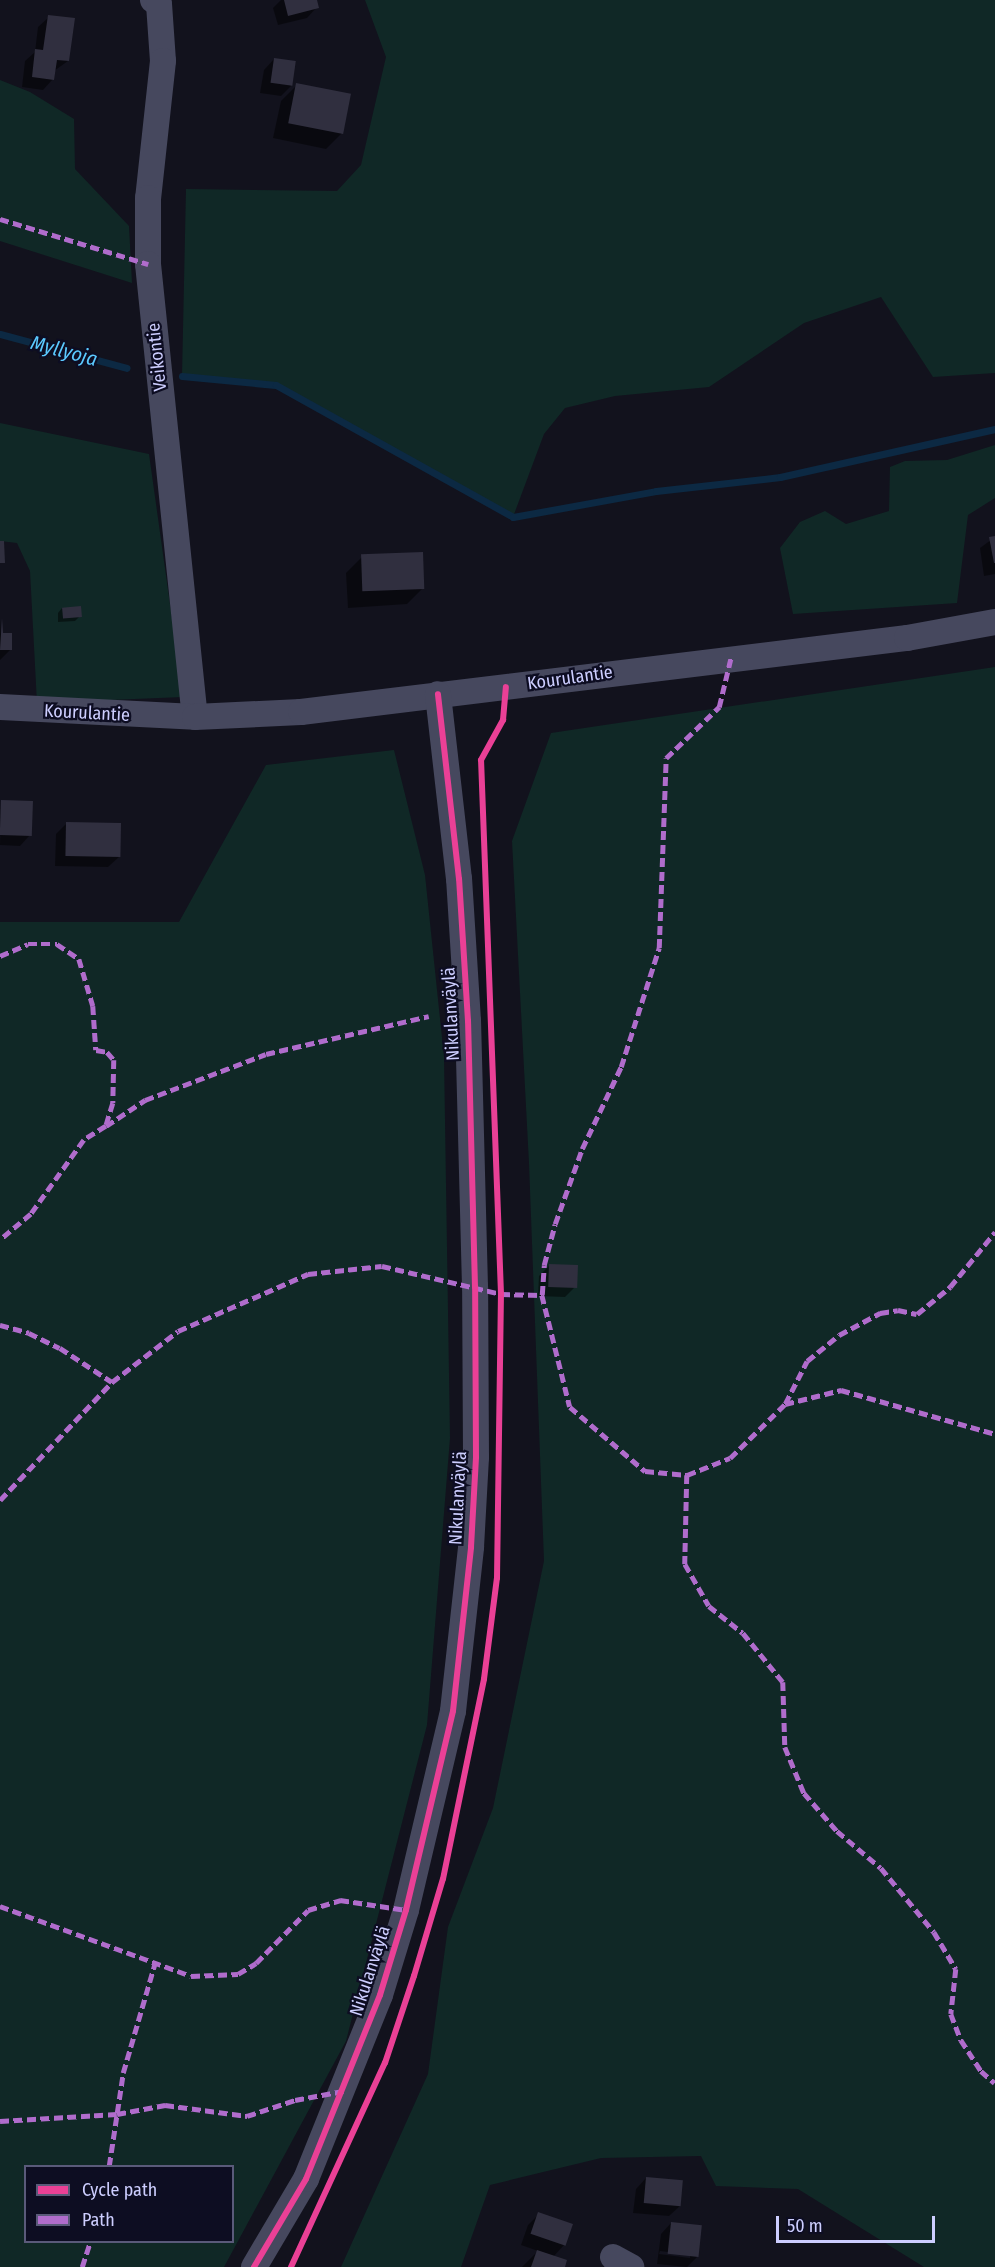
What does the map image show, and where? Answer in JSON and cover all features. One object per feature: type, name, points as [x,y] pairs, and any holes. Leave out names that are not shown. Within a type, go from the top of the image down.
[{"type":"street","name":"Veikontie","points":[[153,0],[159,4],[164,61],[148,198],[148,264],[195,717]]},
{"type":"street","name":"Kourulantie","points":[[0,707],[195,717],[301,712],[907,638],[995,622]]},
{"type":"street","name":"Nikulanväylä","points":[[254,2267],[306,2179],[380,1995],[406,1910],[453,1711],[471,1547],[476,1457],[475,1287],[468,1021],[459,879],[438,694]]},
{"type":"green space","points":[[365,0],[995,0],[995,373],[933,377],[881,297],[804,323],[709,387],[615,396],[565,408],[544,434],[513,517],[276,385],[182,376],[186,189],[337,191],[361,165],[386,57]]},
{"type":"green space","points":[[0,80],[30,92],[74,119],[75,169],[129,226],[132,283],[0,241]]},
{"type":"green space","points":[[0,423],[149,454],[183,697],[37,703],[30,571],[17,543],[0,541]]},
{"type":"green space","points":[[995,445],[995,498],[968,515],[957,603],[793,614],[780,548],[800,522],[825,511],[846,524],[889,511],[890,467],[905,461],[947,460]]},
{"type":"green space","points":[[995,667],[995,2267],[924,2267],[798,2189],[716,2186],[701,2156],[601,2158],[490,2185],[461,2267],[341,2267],[428,2074],[448,1927],[493,1808],[544,1561],[529,1163],[512,841],[551,733]]},
{"type":"green space","points":[[394,750],[425,875],[444,1057],[450,1438],[427,1725],[346,2041],[224,2267],[0,2267],[0,922],[179,922],[266,765]]},
{"type":"building","points":[[284,0],[317,0],[319,8],[288,16]]},
{"type":"building","points":[[48,15],[75,18],[69,61],[57,60],[54,80],[32,77],[35,49],[43,50]]},
{"type":"building","points":[[274,58],[296,61],[292,86],[271,83]]},
{"type":"building","points":[[296,83],[351,94],[343,134],[288,123]]},
{"type":"building","points":[[995,536],[995,563],[994,563],[989,537]]},
{"type":"building","points":[[0,541],[4,541],[5,563],[0,563]]},
{"type":"building","points":[[423,552],[424,589],[362,591],[361,554]]},
{"type":"building","points":[[81,606],[82,617],[63,619],[62,608]]},
{"type":"building","points":[[2,618],[3,633],[12,633],[12,650],[0,650]]},
{"type":"building","points":[[1,800],[33,801],[32,836],[0,835]]},
{"type":"building","points":[[66,822],[121,823],[120,857],[65,856]]},
{"type":"building","points":[[549,1264],[578,1265],[577,1288],[548,1287]]},
{"type":"building","points":[[646,2177],[683,2180],[681,2206],[644,2203]]},
{"type":"building","points":[[538,2212],[573,2224],[565,2246],[531,2234]]},
{"type":"building","points":[[671,2222],[702,2225],[698,2257],[668,2254]]},
{"type":"building","points":[[537,2250],[567,2260],[565,2267],[531,2267]]},
{"type":"waterway","name":"Myllyoja","points":[[0,334],[127,368]]},
{"type":"waterway","points":[[182,376],[276,385],[513,517],[656,491],[780,477],[995,429]]},
{"type":"marked path","points":[[0,219],[148,264]]},
{"type":"marked path","points":[[0,1500],[112,1382],[178,1331],[308,1274],[382,1266],[501,1294],[542,1295],[544,1265],[555,1224],[582,1149],[621,1067],[659,948],[666,758],[719,707],[731,657]]},
{"type":"marked path","points":[[0,956],[28,944],[57,944],[79,959],[93,1006],[96,1050],[107,1052],[114,1060],[113,1103],[106,1126],[84,1140],[31,1214],[0,1240]]},
{"type":"marked path","points":[[106,1126],[145,1100],[266,1054],[429,1016]]},
{"type":"marked path","points":[[542,1295],[570,1407],[645,1471],[687,1475],[730,1458],[785,1404],[807,1361],[839,1335],[880,1313],[898,1310],[917,1314],[950,1287],[995,1232]]},
{"type":"marked path","points":[[0,1325],[29,1333],[60,1348],[112,1382]]},
{"type":"marked path","points":[[785,1404],[841,1390],[995,1434]]},
{"type":"marked path","points":[[687,1475],[685,1564],[709,1606],[743,1633],[783,1682],[785,1747],[804,1793],[837,1831],[881,1868],[934,1932],[956,1969],[951,2014],[961,2040],[981,2071],[995,2083]]},
{"type":"marked path","points":[[0,1906],[191,1976],[238,1974],[256,1963],[308,1910],[340,1900],[406,1910]]},
{"type":"marked path","points":[[109,2165],[123,2073],[155,1963]]},
{"type":"marked path","points":[[0,2121],[117,2114],[165,2105],[247,2116],[295,2100],[343,2091]]},
{"type":"marked path","points":[[82,2267],[90,2243]]},
{"type":"cycle path","points":[[291,2267],[385,2063],[414,1976],[443,1879],[484,1679],[497,1578],[501,1294],[481,760],[503,720],[506,687]]},
{"type":"cycle path","points":[[254,2267],[306,2179],[380,1995],[406,1910],[453,1711],[471,1547],[476,1457],[475,1287],[468,1021],[459,879],[438,694]]}]
